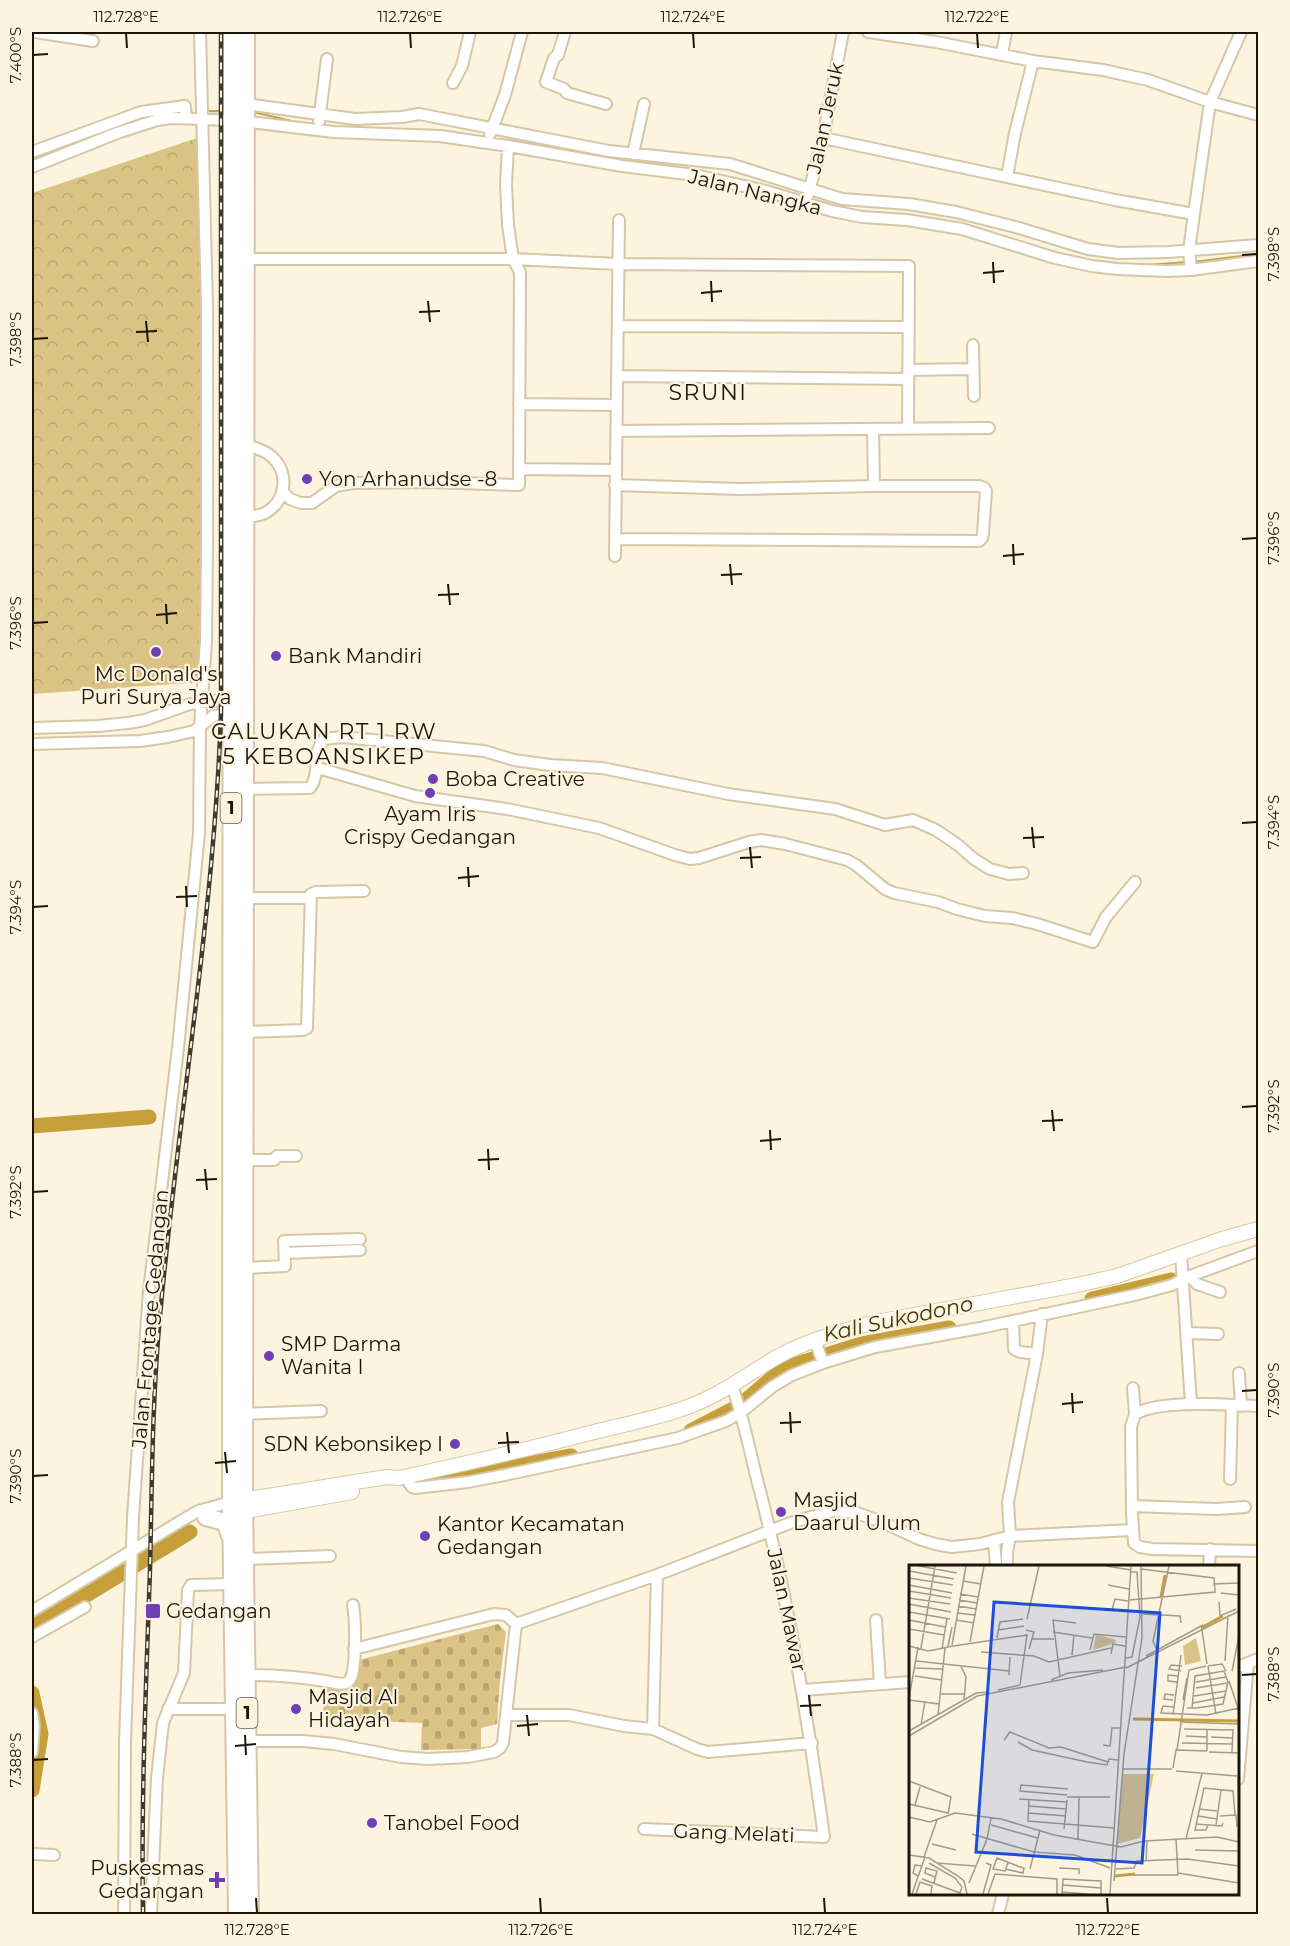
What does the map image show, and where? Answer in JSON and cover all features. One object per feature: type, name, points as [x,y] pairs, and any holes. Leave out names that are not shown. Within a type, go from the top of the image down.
[{"type":"highway","name":"1","points":[[232,32],[240,113]]},
{"type":"highway","name":"1","points":[[246,32],[240,113],[239,259],[237,1507],[245,1559],[250,1914]]},
{"type":"highway","name":"1","points":[[237,1914],[231,1543],[237,1507],[244,1414],[245,789],[238,705],[246,517],[246,445],[239,259]]},
{"type":"highway","points":[[206,1517],[225,1522],[231,1543]]},
{"type":"main road","points":[[237,1507],[387,1486],[402,1477],[649,1418],[733,1390],[778,1357],[871,1323],[1091,1282],[1181,1258],[1222,1239],[1258,1229]]},
{"type":"street","points":[[35,32],[93,41]]},
{"type":"street","name":"Jalan Frontage Gedangan","points":[[124,1914],[125,1743],[131,1561],[149,1291],[178,1048],[200,833],[200,725],[206,642],[207,306],[200,32]]},
{"type":"street","points":[[453,82],[462,66],[470,32]]},
{"type":"street","points":[[490,136],[505,95],[522,32]]},
{"type":"street","points":[[565,32],[546,82],[564,89],[567,93],[606,104]]},
{"type":"street","name":"Jalan Jeruk","points":[[808,197],[823,138],[843,32]]},
{"type":"street","points":[[868,32],[937,37],[1033,61],[1103,70],[1148,80],[1210,102],[1258,115]]},
{"type":"street","points":[[1002,54],[1006,32]]},
{"type":"street","points":[[1190,259],[1210,102],[1241,32]]},
{"type":"street","points":[[318,123],[327,59]]},
{"type":"street","points":[[1007,177],[1015,133],[1033,61]]},
{"type":"street","points":[[633,154],[644,104]]},
{"type":"street","points":[[32,152],[141,112],[165,107],[186,114]]},
{"type":"street","points":[[32,167],[146,122],[186,114],[240,113],[318,123],[419,114],[490,136],[609,152],[722,163],[742,177],[808,197],[956,212],[1016,236],[1088,249],[1190,259],[1241,245],[1258,245]]},
{"type":"street","name":"Jalan Nangka","points":[[240,113],[440,136],[490,136],[508,146],[622,166],[695,175],[742,177],[766,191],[808,197],[862,216],[893,218],[1016,236],[1055,258],[1092,266],[1117,269],[1190,259],[1258,261]]},
{"type":"street","points":[[823,138],[1115,200],[1194,214]]},
{"type":"street","points":[[283,492],[290,499],[312,503],[336,486],[353,483],[429,482],[519,485],[520,272],[513,259],[508,225],[508,146]]},
{"type":"street","points":[[893,218],[894,204]]},
{"type":"street","points":[[907,220],[909,206]]},
{"type":"street","points":[[615,556],[619,220]]},
{"type":"street","points":[[239,259],[513,259],[618,264],[909,266],[908,429]]},
{"type":"street","points":[[618,326],[909,327]]},
{"type":"street","points":[[973,345],[974,396]]},
{"type":"street","points":[[617,376],[908,374],[973,369]]},
{"type":"street","points":[[519,404],[616,405]]},
{"type":"street","points":[[616,431],[989,428]]},
{"type":"street","points":[[873,429],[874,486]]},
{"type":"street","points":[[246,445],[267,453],[274,459],[283,474],[283,492],[275,505],[263,514],[246,517]]},
{"type":"street","points":[[520,469],[616,470]]},
{"type":"street","points":[[615,485],[740,489],[979,486],[986,491],[982,538],[979,541],[615,539]]},
{"type":"street","points":[[32,728],[128,723],[145,720],[181,706],[202,702],[238,705]]},
{"type":"street","points":[[32,744],[140,741],[185,734],[213,716],[238,705]]},
{"type":"street","points":[[245,789],[310,788],[318,768],[318,746],[324,739],[342,737],[484,751],[514,760],[602,768],[728,794],[835,809],[885,825],[913,820],[936,830],[958,844],[974,860],[990,869],[1009,874],[1023,873]]},
{"type":"street","points":[[318,768],[415,796],[507,809],[599,828],[690,859],[761,840],[785,844],[847,860],[885,889],[894,893],[938,902],[985,916],[1012,918],[1037,924],[1093,942],[1106,917],[1135,882]]},
{"type":"street","points":[[245,1032],[307,1028],[311,894],[364,891]]},
{"type":"street","points":[[245,898],[310,898]]},
{"type":"street","points":[[245,1160],[274,1160],[277,1156],[296,1156]]},
{"type":"street","points":[[244,1268],[285,1266],[284,1241],[360,1245]]},
{"type":"street","points":[[402,1477],[415,1488],[468,1482],[678,1438],[716,1425],[792,1375],[823,1362],[875,1347],[1135,1295],[1258,1251]]},
{"type":"street","points":[[1181,1258],[1185,1278],[1191,1404]]},
{"type":"street","points":[[1185,1278],[1220,1292]]},
{"type":"street","points":[[996,1565],[1004,1537],[1008,1502],[1037,1354],[1042,1314]]},
{"type":"street","points":[[1013,1321],[1014,1349],[1037,1354]]},
{"type":"street","points":[[1186,1333],[1218,1334]]},
{"type":"street","points":[[816,1343],[823,1362]]},
{"type":"street","points":[[1230,1479],[1239,1373]]},
{"type":"street","points":[[1133,1388],[1135,1414],[1131,1427],[1133,1541],[1140,1547],[1160,1550],[1258,1551]]},
{"type":"street","name":"Jalan Mawar","points":[[733,1390],[789,1613],[812,1743],[824,1837]]},
{"type":"street","points":[[1135,1414],[1148,1409],[1191,1404],[1258,1406]]},
{"type":"street","points":[[244,1414],[321,1411]]},
{"type":"street","points":[[1132,1506],[1216,1509],[1245,1507]]},
{"type":"street","points":[[32,1611],[131,1561],[181,1521],[208,1507],[237,1507]]},
{"type":"street","points":[[181,1521],[206,1517],[237,1507]]},
{"type":"street","points":[[516,1624],[657,1575],[770,1530],[821,1514],[844,1510],[866,1516],[935,1544],[960,1546],[980,1544],[1004,1537],[1132,1530]]},
{"type":"street","points":[[1004,1537],[1007,1565]]},
{"type":"street","points":[[1209,1565],[1210,1549]]},
{"type":"street","points":[[245,1559],[330,1556]]},
{"type":"street","points":[[653,1729],[657,1575]]},
{"type":"street","points":[[151,1914],[157,1778],[163,1724],[184,1673],[189,1587],[191,1585],[232,1584]]},
{"type":"street","points":[[246,1675],[347,1683],[352,1677],[356,1632],[353,1605]]},
{"type":"street","points":[[32,1637],[85,1608]]},
{"type":"street","points":[[354,1649],[494,1614],[506,1615],[516,1624]]},
{"type":"street","points":[[876,1620],[880,1684]]},
{"type":"street","points":[[247,1741],[303,1741],[346,1746],[401,1757],[428,1759],[494,1752],[503,1743],[516,1624]]},
{"type":"street","points":[[1239,1754],[1248,1666]]},
{"type":"street","points":[[803,1690],[909,1682]]},
{"type":"street","points":[[168,1709],[234,1709]]},
{"type":"street","points":[[32,1713],[34,1726],[32,1752]]},
{"type":"street","points":[[507,1715],[569,1715],[624,1726],[653,1729],[708,1752],[812,1743]]},
{"type":"street","name":"Gang Melati","points":[[644,1829],[824,1837]]},
{"type":"street","points":[[32,1854],[54,1855]]},
{"type":"street","points":[[998,1914],[1003,1895]]},
{"type":"green space","points":[[203,136],[203,682],[32,694],[32,193]]},
{"type":"green space","points":[[498,1624],[506,1632],[497,1724],[481,1728],[481,1749],[421,1750],[422,1723],[321,1719],[327,1689],[351,1691],[359,1660]]},
{"type":"waterway","points":[[205,111],[227,111]]},
{"type":"waterway","points":[[253,112],[300,123]]},
{"type":"waterway","points":[[131,121],[152,116]]},
{"type":"waterway","points":[[404,129],[429,131]]},
{"type":"waterway","points":[[32,159],[95,134]]},
{"type":"waterway","points":[[1016,241],[1034,246]]},
{"type":"waterway","points":[[1193,262],[1258,254]]},
{"type":"waterway","points":[[1148,265],[1187,262]]},
{"type":"waterway","points":[[32,1126],[149,1117]]},
{"type":"waterway","name":"Kali Sukodono","points":[[1092,1299],[1171,1280]]},
{"type":"waterway","name":"Kali Sukodono","points":[[691,1431],[739,1406],[784,1368],[862,1344],[949,1328]]},
{"type":"waterway","name":"Kali Sukodono","points":[[429,1482],[571,1456]]},
{"type":"waterway","points":[[32,1628],[190,1532]]},
{"type":"waterway","points":[[32,1693],[41,1734],[32,1790]]},
{"type":"railway","points":[[143,1914],[144,1742],[157,1348],[211,865],[221,714],[221,32]]},
{"type":"place","name":"Yon Arhanudse -8","points":[[307,479]]},
{"type":"place","name":"Mc Donald's Puri Surya Jaya","points":[[156,652]]},
{"type":"place","name":"Bank Mandiri","points":[[276,656]]},
{"type":"place","name":"Boba Creative","points":[[433,779]]},
{"type":"place","name":"Ayam Iris Crispy Gedangan","points":[[430,793]]},
{"type":"place","name":"SMP Darma Wanita I","points":[[269,1356]]},
{"type":"place","name":"SDN Kebonsikep I","points":[[455,1444]]},
{"type":"place","name":"Masjid Daarul Ulum","points":[[781,1512]]},
{"type":"place","name":"Kantor Kecamatan Gedangan","points":[[425,1536]]},
{"type":"place","name":"Gedangan","points":[[153,1611]]},
{"type":"place","name":"Masjid Al Hidayah","points":[[296,1709]]},
{"type":"place","name":"Tanobel Food","points":[[372,1823]]},
{"type":"place","name":"Puskesmas Gedangan","points":[[217,1880]]},
{"type":"district","name":"SRUNI","points":[[708,392]]},
{"type":"district","name":"CALUKAN RT 1 RW 5 KEBOANSIKEP","points":[[324,744]]}]
